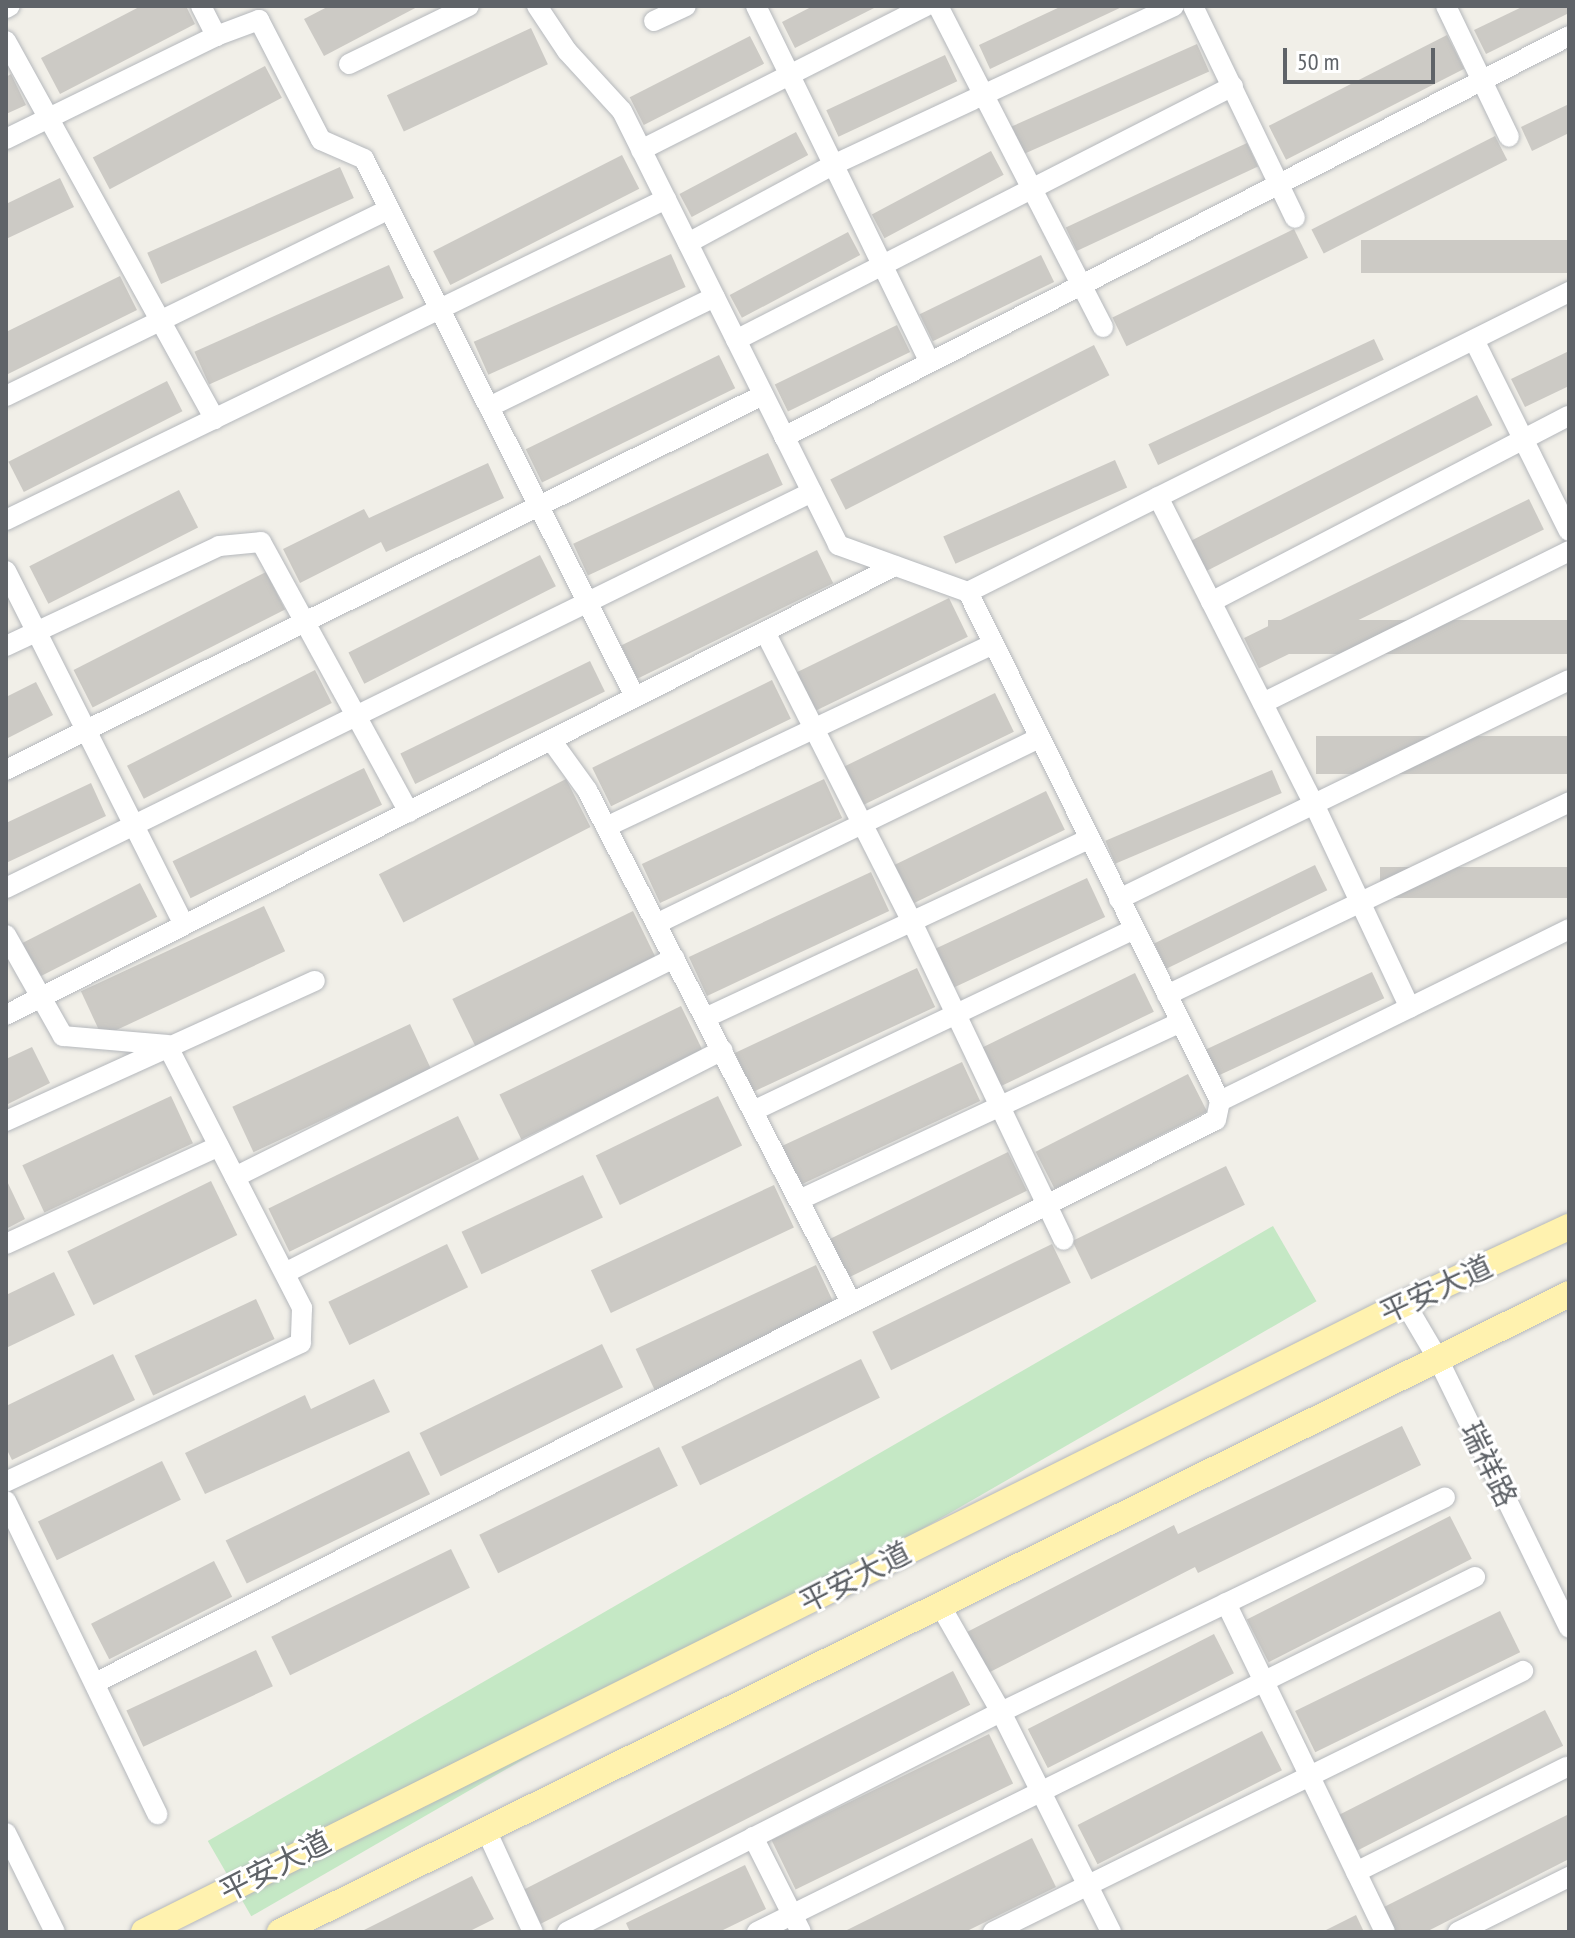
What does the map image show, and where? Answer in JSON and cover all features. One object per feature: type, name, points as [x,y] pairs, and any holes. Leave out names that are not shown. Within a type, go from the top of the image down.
[{"type":"main road","name":"平安大道","points":[[144,1932],[1405,1303],[1569,1227]]},
{"type":"main road","name":"平安大道","points":[[280,1932],[1569,1294]]},
{"type":"street","points":[[201,6],[216,36]]},
{"type":"street","points":[[349,64],[469,6]]},
{"type":"street","points":[[95,1683],[1045,1202],[1216,1120],[1220,1101],[968,592],[838,545],[622,111],[567,51],[537,6]]},
{"type":"street","points":[[654,21],[686,6]]},
{"type":"street","points":[[756,6],[928,359]]},
{"type":"street","points":[[641,150],[926,6]]},
{"type":"street","points":[[938,6],[1103,327]]},
{"type":"street","points":[[688,243],[833,165],[1174,6]]},
{"type":"street","points":[[1193,6],[1295,218]]},
{"type":"street","points":[[1446,6],[1509,137]]},
{"type":"street","points":[[6,139],[216,36],[259,20],[321,140],[364,159],[635,697]]},
{"type":"street","points":[[784,437],[928,359],[1569,36]]},
{"type":"street","points":[[6,41],[215,419]]},
{"type":"street","points":[[736,340],[1233,86]]},
{"type":"street","points":[[6,520],[666,199]]},
{"type":"street","points":[[6,396],[389,209]]},
{"type":"street","points":[[968,592],[1569,292]]},
{"type":"street","points":[[489,407],[715,297]]},
{"type":"street","points":[[1474,340],[1569,531]]},
{"type":"street","points":[[6,770],[538,503],[763,395]]},
{"type":"street","points":[[1211,602],[1569,416]]},
{"type":"street","points":[[6,888],[135,828],[812,492]]},
{"type":"street","points":[[1158,497],[1314,804],[1410,1008]]},
{"type":"street","points":[[6,646],[219,546],[261,542],[409,812]]},
{"type":"street","points":[[1263,703],[1569,551]]},
{"type":"street","points":[[6,1015],[895,566]]},
{"type":"street","points":[[6,571],[184,925]]},
{"type":"street","points":[[765,632],[912,922],[1064,1240]]},
{"type":"street","points":[[606,827],[993,644]]},
{"type":"street","points":[[1119,899],[1569,680]]},
{"type":"street","points":[[656,924],[1039,738]]},
{"type":"street","points":[[551,740],[606,827],[851,1302]]},
{"type":"street","points":[[1167,995],[1569,802]]},
{"type":"street","points":[[705,1018],[1089,839]]},
{"type":"street","points":[[753,1111],[1134,929]]},
{"type":"street","points":[[1220,1101],[1569,929]]},
{"type":"street","points":[[6,935],[63,1036],[167,1045]]},
{"type":"street","points":[[235,1177],[674,958]]},
{"type":"street","points":[[6,1121],[167,1045],[315,981]]},
{"type":"street","points":[[799,1200],[1181,1022]]},
{"type":"street","points":[[6,1482],[301,1343],[302,1308],[167,1045]]},
{"type":"street","points":[[285,1273],[722,1050]]},
{"type":"street","points":[[6,1244],[219,1146]]},
{"type":"street","name":"瑞祥路","points":[[1405,1303],[1438,1359],[1569,1628]]},
{"type":"street","points":[[567,1932],[601,1924],[753,1837],[1001,1712],[1445,1497]]},
{"type":"street","points":[[6,1501],[157,1814]]},
{"type":"street","points":[[757,1932],[797,1924],[1041,1790],[1475,1577]]},
{"type":"street","points":[[1226,1603],[1385,1932]]},
{"type":"street","points":[[940,1605],[1001,1712],[1111,1932]]},
{"type":"street","points":[[993,1932],[1523,1671]]},
{"type":"street","points":[[1356,1872],[1567,1767]]},
{"type":"street","points":[[486,1830],[533,1932]]},
{"type":"street","points":[[6,1833],[55,1932]]},
{"type":"street","points":[[753,1837],[797,1924]]},
{"type":"street","points":[[1458,1932],[1569,1877]]},
{"type":"green space","points":[[1273,1226],[1316,1301],[251,1916],[208,1841]]},
{"type":"building","points":[[141,6],[186,6],[195,24],[60,94],[41,58]]},
{"type":"building","points":[[329,6],[419,6],[324,56],[304,19]]},
{"type":"building","points":[[813,6],[878,6],[795,48],[782,22]]},
{"type":"building","points":[[1062,6],[1124,6],[990,69],[979,45]]},
{"type":"building","points":[[1524,6],[1569,6],[1569,13],[1486,54],[1474,30]]},
{"type":"building","points":[[531,28],[548,64],[404,131],[387,95]]},
{"type":"building","points":[[1447,35],[1464,69],[1286,160],[1269,126]]},
{"type":"building","points":[[750,36],[764,64],[644,125],[630,97]]},
{"type":"building","points":[[1197,44],[1209,71],[1024,154],[1012,127]]},
{"type":"building","points":[[945,55],[957,81],[839,137],[826,110]]},
{"type":"building","points":[[265,66],[282,98],[110,189],[93,158]]},
{"type":"building","points":[[11,74],[26,105],[6,114],[6,77]]},
{"type":"building","points":[[1569,104],[1569,133],[1532,151],[1521,127]]},
{"type":"building","points":[[796,132],[808,155],[692,217],[679,194]]},
{"type":"building","points":[[1495,136],[1507,160],[1324,254],[1311,230]]},
{"type":"building","points":[[1247,143],[1258,167],[1077,251],[1066,228]]},
{"type":"building","points":[[991,151],[1004,175],[884,238],[872,214]]},
{"type":"building","points":[[622,155],[639,189],[450,285],[433,251]]},
{"type":"building","points":[[340,167],[354,198],[161,284],[147,253]]},
{"type":"building","points":[[60,178],[74,207],[6,239],[6,204]]},
{"type":"building","points":[[1294,229],[1308,258],[1126,346],[1112,318]]},
{"type":"building","points":[[848,232],[860,255],[742,318],[730,295]]},
{"type":"building","points":[[1361,240],[1569,240],[1569,273],[1361,273]]},
{"type":"building","points":[[671,254],[686,287],[488,375],[474,342]]},
{"type":"building","points":[[1041,255],[1054,282],[933,341],[920,314]]},
{"type":"building","points":[[389,265],[404,298],[209,385],[194,352]]},
{"type":"building","points":[[120,276],[137,310],[6,375],[6,332]]},
{"type":"building","points":[[897,325],[910,352],[788,412],[775,385]]},
{"type":"building","points":[[1374,339],[1384,360],[1158,465],[1148,444]]},
{"type":"building","points":[[1094,345],[1109,375],[846,510],[830,479]]},
{"type":"building","points":[[1569,351],[1569,386],[1525,407],[1511,379]]},
{"type":"building","points":[[719,355],[735,388],[542,483],[526,449]]},
{"type":"building","points":[[167,381],[182,411],[24,492],[8,462]]},
{"type":"building","points":[[1477,395],[1492,425],[1206,571],[1190,541]]},
{"type":"building","points":[[768,453],[783,485],[588,576],[573,544]]},
{"type":"building","points":[[1115,460],[1127,487],[955,564],[943,536]]},
{"type":"building","points":[[488,463],[504,498],[386,552],[381,542],[300,583],[283,549],[364,509],[369,518]]},
{"type":"building","points":[[179,490],[198,527],[48,604],[29,566]]},
{"type":"building","points":[[1529,499],[1544,530],[1259,669],[1244,638]]},
{"type":"building","points":[[817,550],[833,583],[637,679],[621,646]]},
{"type":"building","points":[[540,555],[556,586],[364,684],[348,653]]},
{"type":"building","points":[[266,572],[285,609],[93,707],[74,670]]},
{"type":"building","points":[[949,598],[968,637],[814,712],[795,673]]},
{"type":"building","points":[[1268,620],[1569,620],[1569,654],[1268,654]]},
{"type":"building","points":[[590,661],[605,692],[415,784],[400,753]]},
{"type":"building","points":[[315,670],[332,703],[144,799],[127,766]]},
{"type":"building","points":[[772,680],[791,719],[611,806],[592,768]]},
{"type":"building","points":[[36,682],[53,715],[6,739],[6,697]]},
{"type":"building","points":[[995,693],[1014,732],[860,807],[841,768]]},
{"type":"building","points":[[1316,736],[1569,736],[1569,774],[1316,774]]},
{"type":"building","points":[[364,768],[382,805],[191,898],[173,861]]},
{"type":"building","points":[[1272,770],[1282,793],[1115,864],[1105,841]]},
{"type":"building","points":[[566,779],[591,827],[403,922],[379,874]]},
{"type":"building","points":[[824,779],[842,818],[660,903],[642,864]]},
{"type":"building","points":[[91,783],[106,816],[6,863],[6,823]]},
{"type":"building","points":[[1046,791],[1065,830],[911,905],[892,866]]},
{"type":"building","points":[[1315,865],[1327,890],[1166,969],[1154,943]]},
{"type":"building","points":[[1380,867],[1569,867],[1569,898],[1380,898]]},
{"type":"building","points":[[871,872],[889,911],[707,996],[689,957]]},
{"type":"building","points":[[1087,878],[1105,917],[950,989],[932,950]]},
{"type":"building","points":[[140,883],[157,917],[40,977],[22,943]]},
{"type":"building","points":[[264,906],[285,951],[102,1037],[81,991]]},
{"type":"building","points":[[633,911],[656,958],[475,1046],[452,999]]},
{"type":"building","points":[[917,968],[935,1007],[753,1092],[735,1053]]},
{"type":"building","points":[[1372,972],[1384,998],[1217,1076],[1205,1050]]},
{"type":"building","points":[[1135,973],[1154,1012],[1000,1087],[981,1048]]},
{"type":"building","points":[[681,1006],[703,1051],[521,1139],[499,1095]]},
{"type":"building","points":[[410,1024],[431,1069],[253,1152],[232,1107]]},
{"type":"building","points":[[32,1047],[50,1083],[6,1105],[6,1059]]},
{"type":"building","points":[[962,1062],[980,1101],[798,1186],[780,1147]]},
{"type":"building","points":[[1188,1074],[1207,1111],[1055,1189],[1036,1152]]},
{"type":"building","points":[[171,1096],[193,1143],[44,1212],[22,1165]]},
{"type":"building","points":[[718,1096],[742,1145],[620,1205],[596,1156]]},
{"type":"building","points":[[458,1116],[479,1159],[289,1252],[268,1208]]},
{"type":"building","points":[[1008,1152],[1027,1191],[847,1278],[828,1240]]},
{"type":"building","points":[[1226,1166],[1245,1205],[1091,1280],[1072,1241]]},
{"type":"building","points":[[583,1175],[603,1218],[481,1274],[462,1232]]},
{"type":"building","points":[[6,1179],[25,1219],[6,1229]]},
{"type":"building","points":[[211,1181],[237,1235],[93,1305],[67,1251]]},
{"type":"building","points":[[774,1185],[794,1228],[611,1313],[591,1270]]},
{"type":"building","points":[[447,1244],[468,1287],[349,1345],[328,1302]]},
{"type":"building","points":[[1052,1244],[1071,1283],[891,1370],[872,1332]]},
{"type":"building","points":[[816,1265],[836,1308],[656,1392],[636,1349]]},
{"type":"building","points":[[54,1272],[75,1315],[6,1348],[6,1295]]},
{"type":"building","points":[[256,1299],[275,1339],[153,1396],[135,1356]]},
{"type":"building","points":[[602,1344],[623,1387],[441,1476],[420,1433]]},
{"type":"building","points":[[113,1354],[135,1400],[12,1460],[6,1448],[6,1406]]},
{"type":"building","points":[[861,1359],[880,1398],[700,1485],[681,1447]]},
{"type":"building","points":[[374,1379],[390,1412],[205,1494],[185,1453],[305,1395],[311,1409]]},
{"type":"building","points":[[1402,1426],[1421,1465],[1198,1573],[1195,1567],[988,1673],[967,1632],[1174,1525],[1178,1534]]},
{"type":"building","points":[[659,1447],[678,1486],[498,1573],[479,1535]]},
{"type":"building","points":[[409,1451],[430,1494],[247,1584],[226,1540]]},
{"type":"building","points":[[162,1461],[181,1500],[57,1560],[38,1521]]},
{"type":"building","points":[[1450,1516],[1472,1559],[1269,1662],[1247,1620]]},
{"type":"building","points":[[451,1549],[470,1588],[290,1675],[271,1637]]},
{"type":"building","points":[[214,1561],[232,1597],[109,1659],[91,1624]]},
{"type":"building","points":[[1500,1611],[1520,1652],[1315,1752],[1295,1711]]},
{"type":"building","points":[[1214,1634],[1234,1673],[1048,1768],[1028,1729]]},
{"type":"building","points":[[256,1650],[273,1686],[143,1747],[126,1710]]},
{"type":"building","points":[[953,1671],[970,1705],[541,1924],[524,1890]]},
{"type":"building","points":[[1545,1710],[1563,1746],[1356,1851],[1338,1815]]},
{"type":"building","points":[[1262,1731],[1282,1770],[1098,1864],[1078,1825]]},
{"type":"building","points":[[989,1734],[1013,1783],[796,1890],[771,1840]]},
{"type":"building","points":[[1569,1814],[1569,1859],[1426,1932],[1394,1932],[1382,1908]]},
{"type":"building","points":[[1032,1838],[1056,1887],[965,1932],[843,1932]]},
{"type":"building","points":[[745,1865],[766,1909],[719,1932],[630,1932],[626,1923]]},
{"type":"building","points":[[472,1876],[494,1919],[468,1932],[360,1932]]},
{"type":"building","points":[[1356,1915],[1364,1932],[1322,1932]]}]
